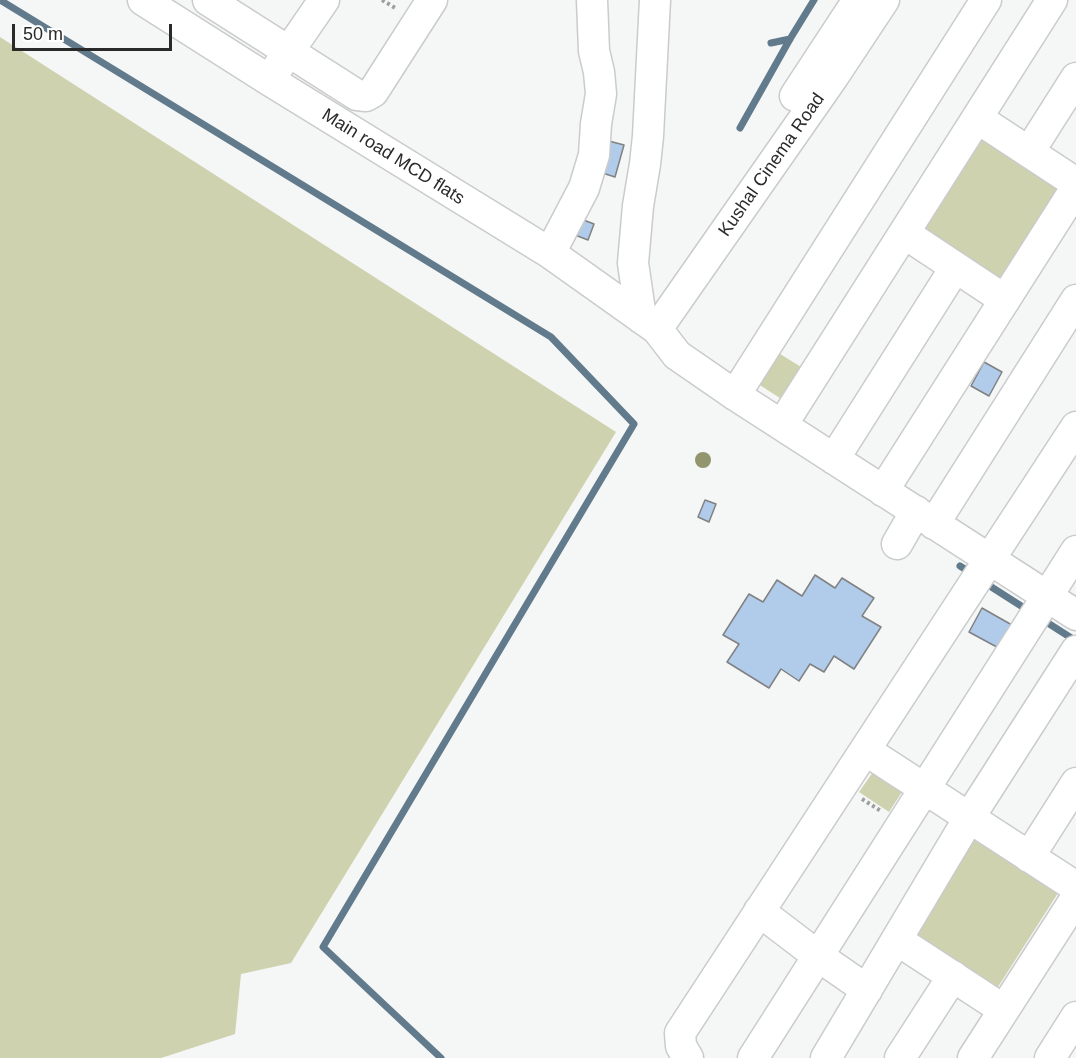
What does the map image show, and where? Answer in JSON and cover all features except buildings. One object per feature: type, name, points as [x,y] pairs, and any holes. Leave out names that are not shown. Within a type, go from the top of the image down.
[{"type":"street","name":"Main road MCD flats","points":[[143,0],[550,253],[649,323]]},
{"type":"street","points":[[190,30],[210,0],[357,95],[366,96],[373,92],[432,0]]},
{"type":"street","points":[[269,80],[324,0]]},
{"type":"street","points":[[550,253],[584,188],[594,155],[601,94],[594,51],[592,0]]},
{"type":"street","points":[[655,0],[648,136],[633,263],[649,323],[677,355],[735,395],[1076,615]]},
{"type":"street","name":"Kushal Cinema Road","points":[[824,72],[858,0]]},
{"type":"street","name":"Kushal Cinema Road","points":[[649,323],[824,72],[884,0]]},
{"type":"street","points":[[735,395],[986,0]]},
{"type":"street","points":[[782,425],[1052,0]]},
{"type":"street","points":[[1029,152],[1066,118],[1076,78]]},
{"type":"street","points":[[977,118],[1076,183]]},
{"type":"street","points":[[884,491],[1076,188]]},
{"type":"street","points":[[904,233],[1005,300]]},
{"type":"street","points":[[834,459],[955,268]]},
{"type":"street","points":[[897,544],[925,518],[1076,300]]},
{"type":"street","points":[[688,1058],[681,1046],[680,1033],[1076,427]]},
{"type":"street","points":[[753,1058],[1076,551]]},
{"type":"street","points":[[826,1058],[969,818],[1076,651]]},
{"type":"street","points":[[865,750],[1076,887]]},
{"type":"street","points":[[1029,857],[1076,783]]},
{"type":"street","points":[[973,1058],[1076,898]]},
{"type":"street","points":[[759,911],[867,990]]},
{"type":"street","points":[[897,940],[1004,1010]]},
{"type":"street","points":[[900,1058],[953,976]]},
{"type":"street","points":[[1050,1058],[1076,1017]]},
{"type":"path","points":[[842,785],[902,824]]},
{"type":"green space","points":[[0,37],[616,432],[291,963],[241,974],[235,1034],[161,1058],[0,1058]]},
{"type":"green space","points":[[976,134],[1060,188],[999,285],[914,232]]},
{"type":"green space","points":[[772,349],[806,370],[786,402],[752,380]]},
{"type":"green space","points":[[878,765],[907,784],[889,812],[859,792]]},
{"type":"green space","points":[[973,839],[1058,893],[996,990],[912,936]]},
{"type":"waterway","points":[[0,0],[551,337],[634,424],[323,947],[441,1058]]},
{"type":"waterway","points":[[740,128],[814,0]]},
{"type":"waterway","points":[[771,43],[790,39]]},
{"type":"waterway","points":[[960,566],[971,573]]},
{"type":"waterway","points":[[982,581],[1029,611]]},
{"type":"waterway","points":[[1040,618],[1076,641]]}]
